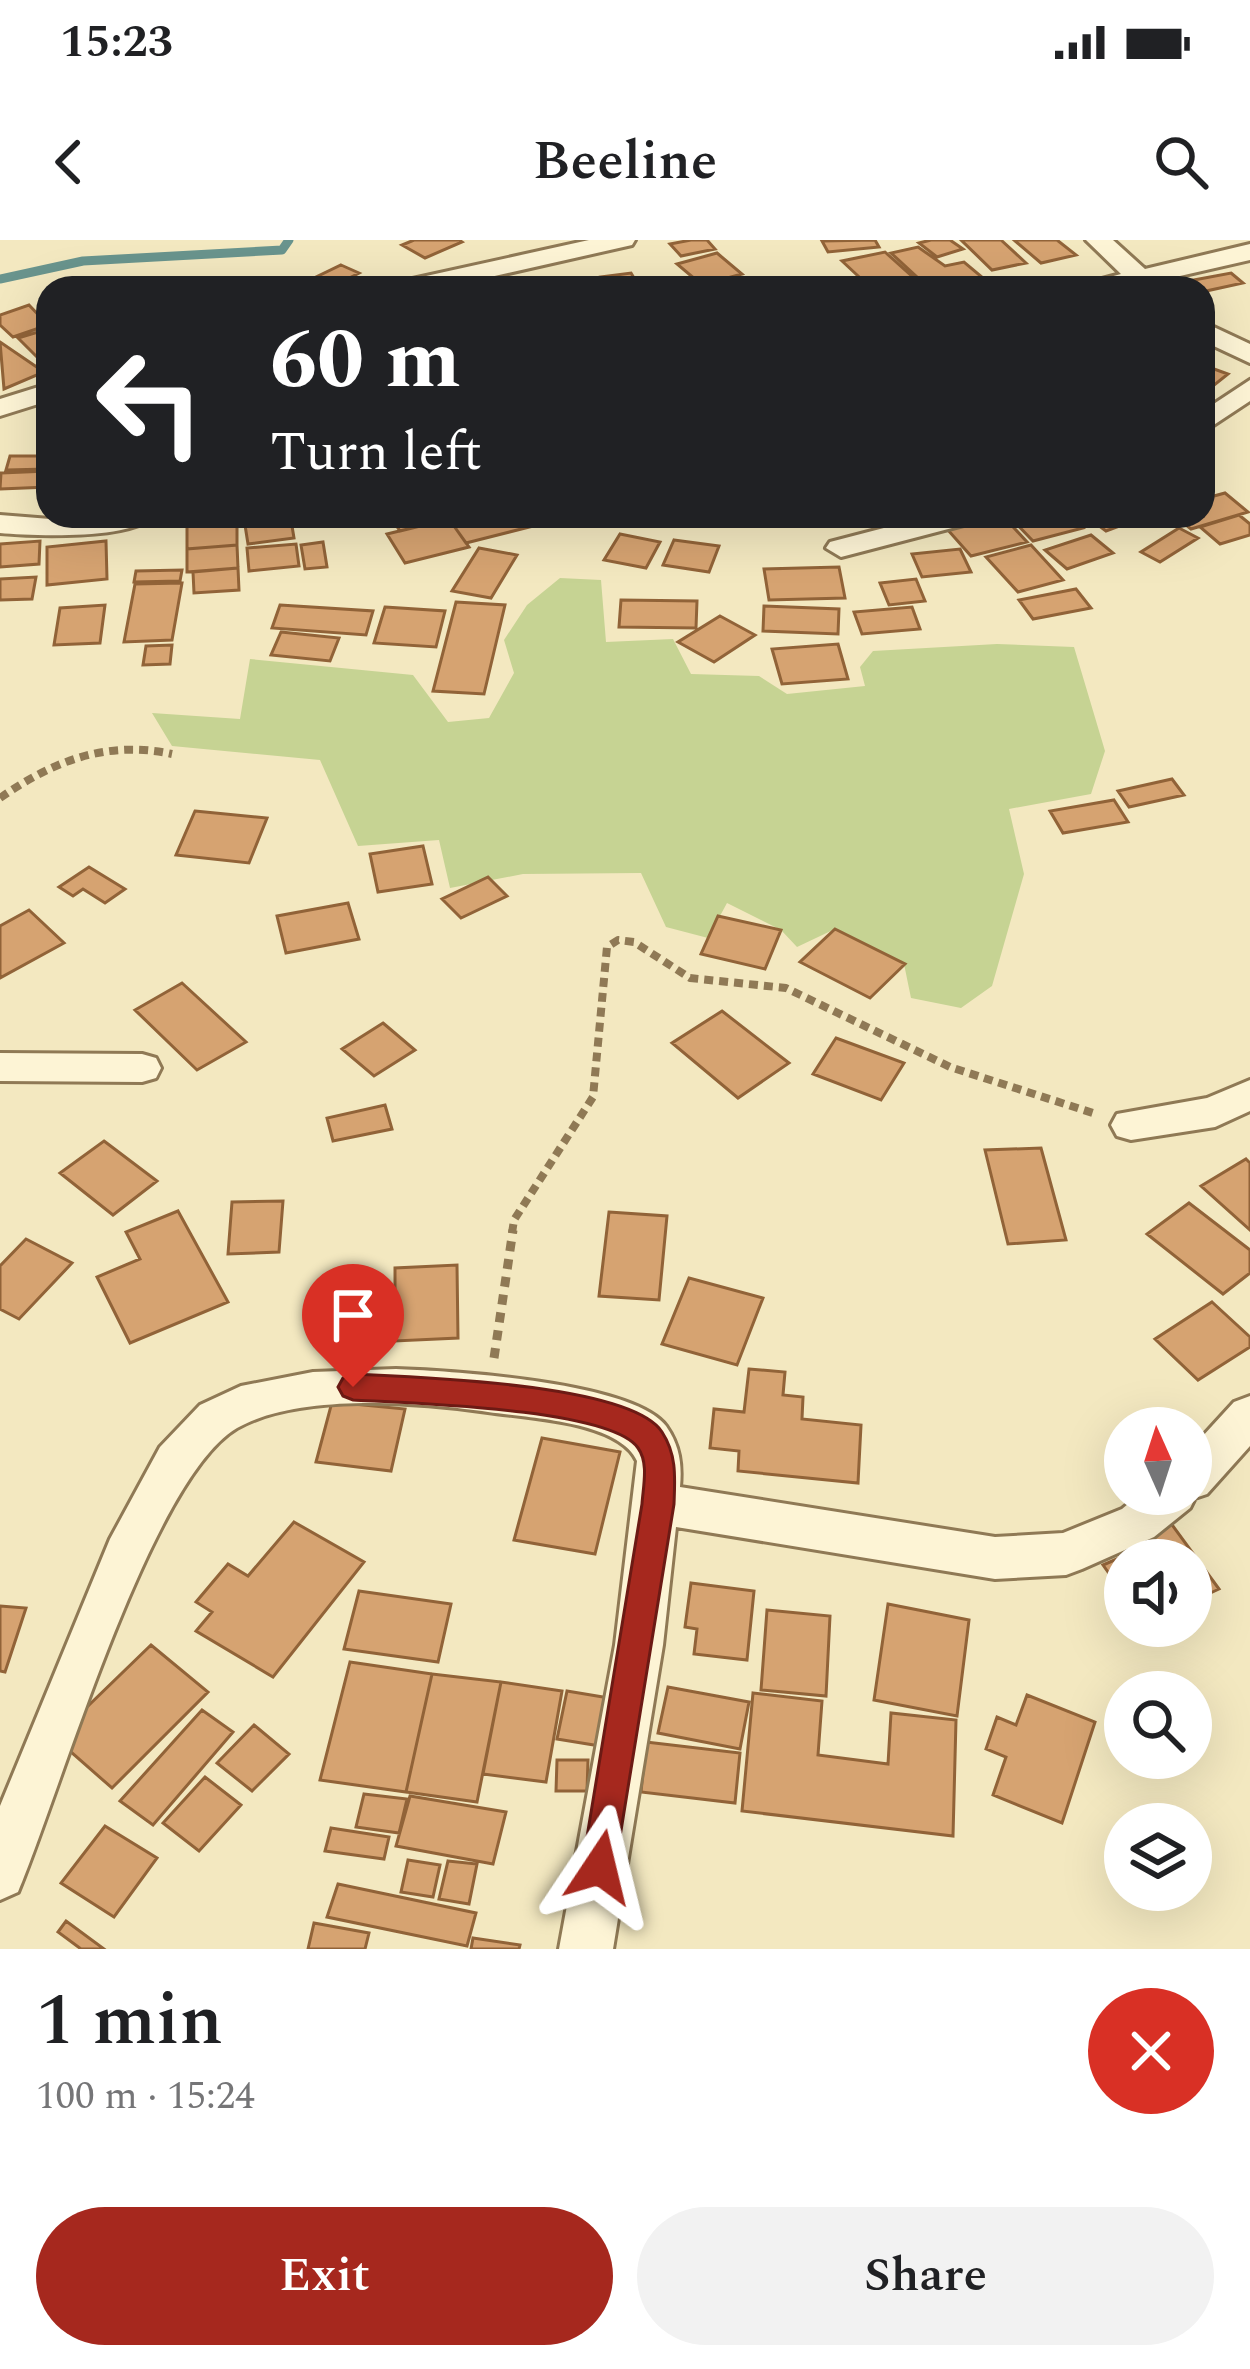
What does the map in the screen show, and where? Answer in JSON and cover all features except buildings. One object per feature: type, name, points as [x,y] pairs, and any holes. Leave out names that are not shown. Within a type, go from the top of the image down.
[{"type":"street","points":[[462,276],[623,240]]},
{"type":"street","points":[[1098,240],[1137,276]]},
{"type":"street","points":[[1169,276],[1250,252]]},
{"type":"street","points":[[1215,336],[1250,355]]},
{"type":"street","points":[[1215,415],[1250,388]]},
{"type":"street","points":[[0,408],[36,396]]},
{"type":"street","points":[[0,524],[36,527]]},
{"type":"street","points":[[841,548],[918,528]]},
{"type":"street","points":[[0,1067],[142,1068]]},
{"type":"street","points":[[1131,1125],[1215,1112],[1250,1094]]},
{"type":"street","points":[[0,1874],[51,1734],[145,1512],[189,1445],[219,1416],[269,1395],[353,1387],[488,1394],[622,1419],[649,1437],[660,1461],[658,1504],[586,1949]]},
{"type":"street","points":[[1212,1457],[1250,1414]]},
{"type":"street","points":[[658,1504],[995,1558],[1066,1555],[1147,1515]]},
{"type":"path","points":[[0,798],[40,769],[73,756],[149,747],[172,754]]},
{"type":"path","points":[[488,1394],[514,1220],[592,1097],[607,947],[617,940],[634,942],[690,978],[786,988],[950,1067],[1131,1125]]},
{"type":"green space","points":[[560,578],[601,580],[606,642],[673,639],[691,674],[759,676],[787,694],[865,686],[860,667],[873,651],[997,644],[1074,647],[1105,751],[1091,794],[1009,809],[1024,874],[992,986],[961,1008],[911,998],[904,964],[835,929],[797,947],[781,930],[727,903],[708,938],[666,927],[641,873],[523,874],[450,888],[439,840],[358,846],[320,760],[172,746],[152,713],[240,719],[250,659],[413,675],[448,722],[489,718],[514,673],[504,640],[527,605]]},
{"type":"waterway","points":[[0,279],[83,261],[282,250],[289,240]]},
{"type":"route","points":[[353,1387],[488,1394],[622,1419],[649,1437],[660,1461],[658,1504],[600,1867]]}]
